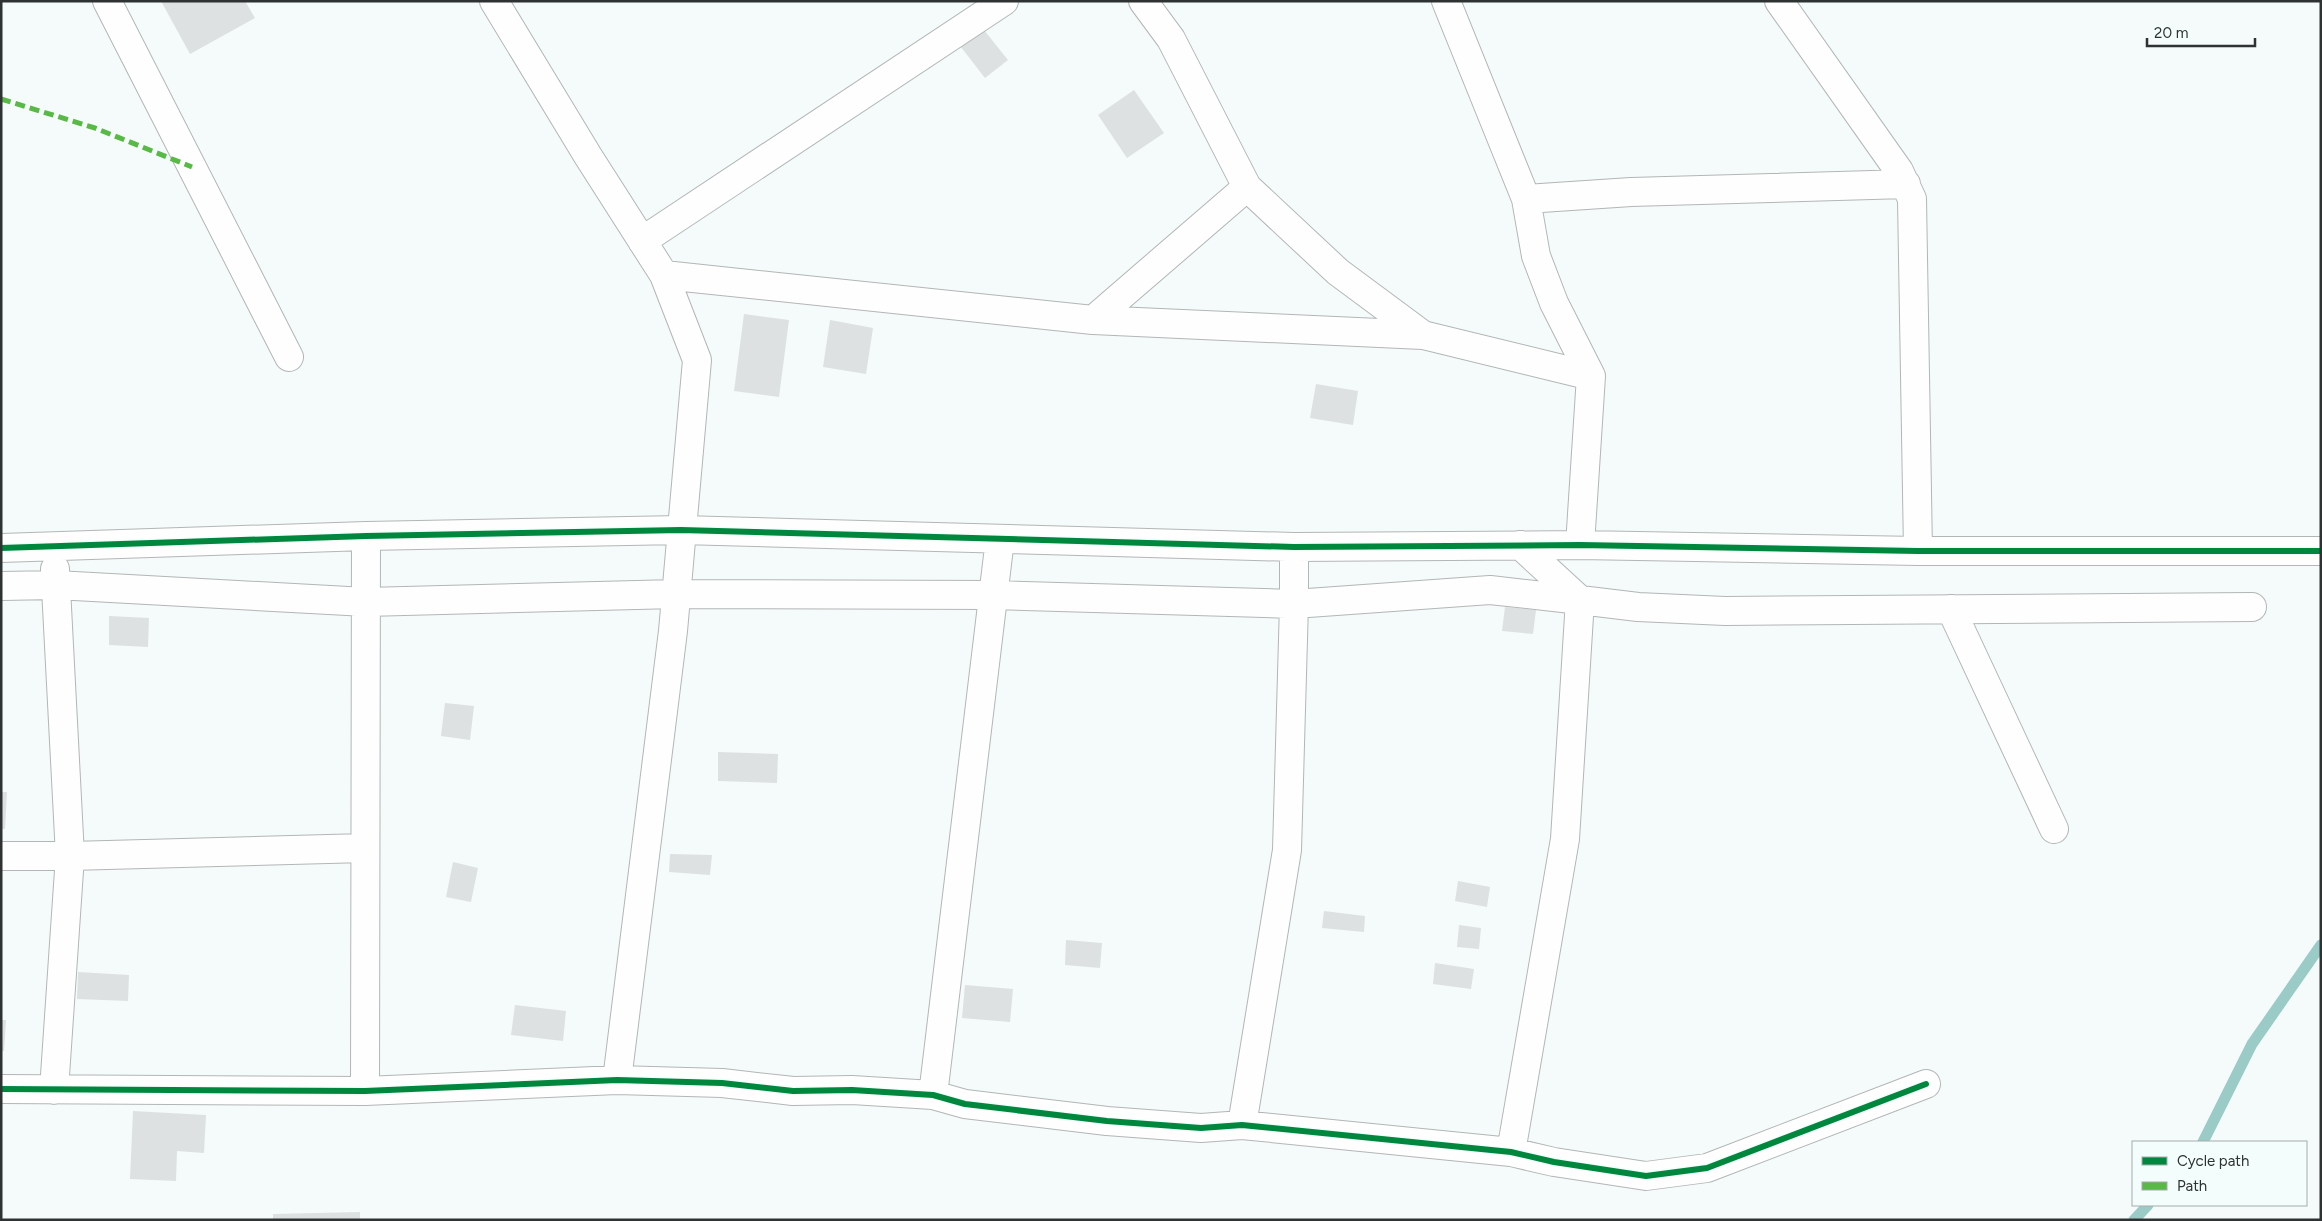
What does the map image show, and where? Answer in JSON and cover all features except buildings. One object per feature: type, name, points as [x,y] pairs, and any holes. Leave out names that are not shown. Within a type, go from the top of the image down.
[{"type":"street","points":[[107,1],[289,357]]},
{"type":"street","points":[[494,1],[664,275],[697,360],[676,594],[617,1080]]},
{"type":"street","points":[[642,241],[1004,1]]},
{"type":"street","points":[[1143,1],[1171,40],[1247,187],[1338,272],[1423,336]]},
{"type":"street","points":[[1446,1],[1526,199],[1536,256],[1554,303],[1591,376],[1580,544]]},
{"type":"street","points":[[1779,1],[1884,150],[1906,184],[1912,199],[1918,551]]},
{"type":"street","points":[[1526,199],[1632,192],[1906,184]]},
{"type":"street","points":[[1093,320],[1247,187]]},
{"type":"street","points":[[664,275],[1093,320],[1423,336],[1591,376]]},
{"type":"street","points":[[1,548],[366,536],[681,530],[1294,547],[1580,544],[1918,551],[2321,551]]},
{"type":"street","points":[[365,1091],[366,536]]},
{"type":"street","points":[[933,1096],[1000,539]]},
{"type":"street","points":[[1520,545],[1580,600]]},
{"type":"street","points":[[54,547],[70,856],[54,1090]]},
{"type":"street","points":[[1242,1125],[1287,850],[1294,547]]},
{"type":"street","points":[[1,586],[56,585],[366,602],[676,594],[993,595],[1294,604],[1490,590],[1638,607],[1725,611],[2252,607]]},
{"type":"street","points":[[1511,1152],[1565,839],[1580,600]]},
{"type":"street","points":[[1950,609],[2054,829]]},
{"type":"street","points":[[1,856],[70,856],[365,848]]},
{"type":"street","points":[[1,1089],[365,1091],[617,1080],[722,1083],[793,1091],[852,1090],[933,1096],[965,1104],[1107,1121],[1201,1128],[1242,1125],[1511,1152],[1554,1162],[1646,1176],[1706,1168],[1926,1084]]},
{"type":"waterway","points":[[2204,1141],[2252,1044],[2321,945]]},
{"type":"waterway","points":[[2134,1220],[2147,1206]]},
{"type":"marked path","points":[[1,99],[95,128],[192,167]]},
{"type":"cycle path","points":[[1,548],[366,536],[681,530],[1294,547],[1580,545],[1918,551],[2321,551]]},
{"type":"cycle path","points":[[1,1089],[365,1091],[617,1080],[722,1083],[793,1091],[852,1090],[933,1095],[965,1104],[1107,1121],[1201,1128],[1242,1125],[1511,1152],[1554,1162],[1646,1176],[1707,1168],[1926,1084]]}]
